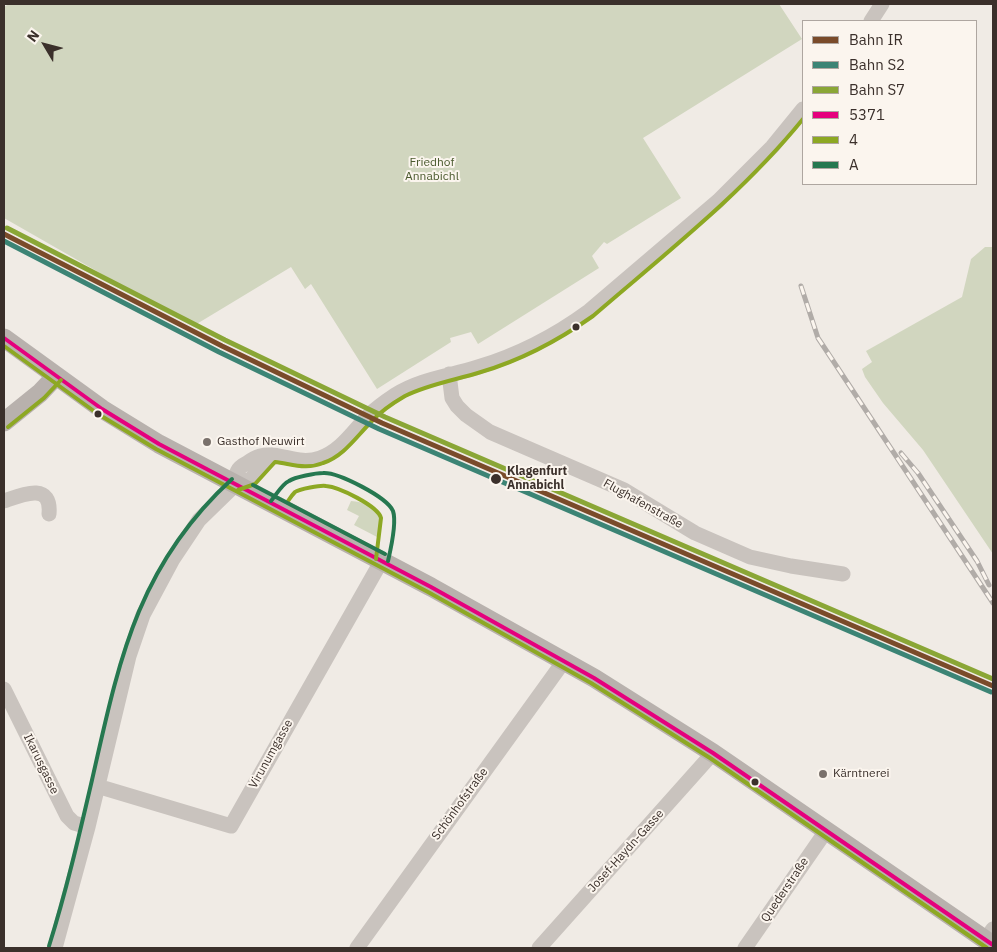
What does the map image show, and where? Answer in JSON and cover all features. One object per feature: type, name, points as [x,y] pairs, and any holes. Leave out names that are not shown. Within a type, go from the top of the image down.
[{"type":"main road","points":[[4,338],[102,409],[159,444],[382,560],[564,660],[713,753],[826,831],[990,938]]},
{"type":"main road","points":[[4,422],[40,394],[56,376]]},
{"type":"street","points":[[872,20],[882,4]]},
{"type":"street","points":[[55,948],[88,827],[129,656],[143,615],[179,548],[206,511],[236,484],[251,479],[272,455],[307,461],[329,454],[347,440],[370,414],[396,395],[430,379],[478,367],[519,353],[570,325],[589,312],[718,200],[772,147],[802,110]]},
{"type":"street","name":"Flughafenstraße","points":[[448,374],[452,398],[457,406],[490,432],[624,490],[694,533],[750,557],[843,574]]},
{"type":"street","points":[[4,501],[31,492],[38,493],[48,501],[50,506],[49,514]]},
{"type":"street","name":"Virunumgasse","points":[[97,786],[231,826],[382,560]]},
{"type":"street","name":"Schönhofstraße","points":[[361,947],[564,660]]},
{"type":"street","name":"Ikarusgasse","points":[[4,690],[66,816],[74,823],[88,827]]},
{"type":"street","name":"Josef-Haydn-Gasse","points":[[539,948],[713,753]]},
{"type":"street","name":"Quederstraße","points":[[745,948],[826,831]]},
{"type":"green space","name":"Friedhof Annabichl","points":[[9,4],[779,4],[802,39],[643,138],[681,198],[607,244],[604,242],[592,256],[599,268],[478,344],[471,332],[450,338],[451,342],[377,389],[311,284],[305,289],[291,267],[195,325],[163,309],[4,218],[4,7]]},
{"type":"green space","points":[[985,247],[993,247],[993,554],[923,450],[883,403],[865,377],[862,369],[872,362],[866,351],[962,297],[971,259]]},
{"type":"green space","points":[[351,501],[367,504],[377,511],[380,521],[379,538],[354,525],[359,516],[347,510]]},
{"type":"railway","points":[[801,286],[818,338],[993,603]]},
{"type":"railway","points":[[901,453],[918,473],[977,561],[989,585]]},
{"type":"rail line","name":"S7","points":[[7,228],[225,340],[385,417],[993,679]]},
{"type":"rail line","name":"IR","points":[[4,234],[222,346],[382,423],[993,686]]},
{"type":"rail line","name":"S2","points":[[4,241],[219,352],[379,429],[991,692]]},
{"type":"transit line","name":"4","points":[[238,490],[255,484],[275,462],[311,466],[330,460],[349,445],[379,414],[405,396],[423,388],[511,362],[580,325],[593,316],[729,198],[755,173],[802,120]]},
{"type":"transit line","name":"5371","points":[[4,338],[102,409],[159,444],[431,587],[594,678],[713,753],[993,945]]},
{"type":"transit line","name":"4","points":[[4,346],[98,414],[156,449],[428,592],[591,683],[710,758],[987,948]]},
{"type":"transit line","name":"4","points":[[8,427],[44,398],[61,380]]},
{"type":"transit line","name":"A","points":[[271,501],[286,482],[316,474],[330,474],[361,486],[382,499],[393,511],[394,529],[388,561]]},
{"type":"transit line","name":"A","points":[[49,946],[72,864],[112,695],[136,617],[153,581],[174,546],[200,512],[232,479]]},
{"type":"transit line","name":"A","points":[[253,485],[385,554]]},
{"type":"transit line","name":"4","points":[[288,501],[297,491],[323,486],[340,490],[366,503],[381,518],[376,559]]},
{"type":"place","name":"Gasthof Neuwirt","points":[[207,442]]},
{"type":"place","name":"Klagenfurt Annabichl","points":[[496,479]]},
{"type":"place","name":"Kärntnerei","points":[[823,774]]}]
